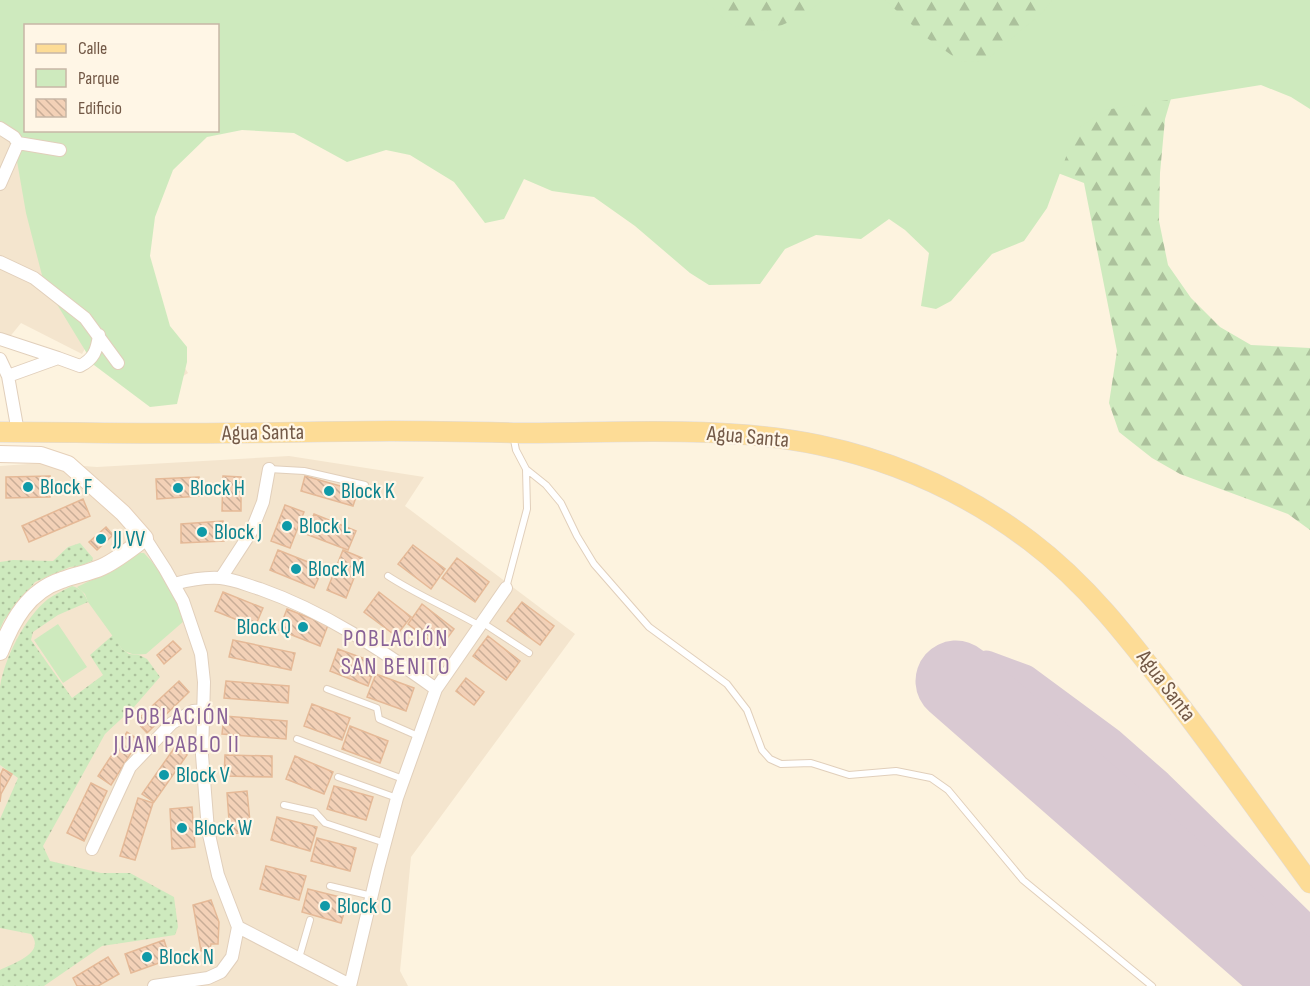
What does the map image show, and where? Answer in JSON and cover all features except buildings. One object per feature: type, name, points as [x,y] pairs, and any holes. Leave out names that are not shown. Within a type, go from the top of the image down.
[{"type":"main road","name":"Agua Santa","points":[[9,432],[721,434],[787,439],[881,462],[932,483],[973,504],[1037,547],[1076,580],[1110,616],[1200,731],[1310,883]]},
{"type":"street","points":[[0,128],[15,137],[18,143]]},
{"type":"street","points":[[18,143],[60,150]]},
{"type":"street","points":[[0,183],[18,143]]},
{"type":"street","points":[[0,262],[34,278],[85,318],[118,363]]},
{"type":"street","points":[[0,339],[80,366],[89,361],[97,347],[99,335]]},
{"type":"street","points":[[8,376],[58,357]]},
{"type":"street","points":[[0,359],[8,376],[9,432]]},
{"type":"street","points":[[0,454],[41,455],[68,464],[123,513],[145,538],[174,584],[190,618],[201,654],[204,682],[203,780],[210,845],[218,875],[238,927],[231,957],[221,972],[208,978],[154,986]]},
{"type":"street","points":[[221,578],[251,532],[263,502],[269,469]]},
{"type":"street","points":[[0,652],[12,623],[24,605],[41,590],[59,580],[103,567],[145,538]]},
{"type":"street","points":[[174,584],[221,578],[240,582],[274,595],[325,617],[362,638],[436,688]]},
{"type":"street","points":[[238,927],[350,985],[403,779],[436,688],[506,588]]},
{"type":"street","points":[[92,849],[130,767],[172,723],[193,711],[203,710]]},
{"type":"lane","points":[[512,433],[516,450],[526,469],[546,485],[561,503],[594,564],[649,627],[727,684],[747,710],[762,750],[770,759],[781,764],[811,763],[849,775],[896,771],[932,778],[948,790],[1023,880],[1152,986]]},
{"type":"lane","points":[[269,469],[304,471],[365,485]]},
{"type":"lane","points":[[506,588],[527,509],[526,469]]},
{"type":"lane","points":[[388,576],[412,592],[482,625],[529,653]]},
{"type":"lane","points":[[327,689],[377,708],[379,719],[418,736]]},
{"type":"lane","points":[[297,739],[403,779]]},
{"type":"lane","points":[[338,777],[398,798]]},
{"type":"lane","points":[[284,806],[315,812],[325,823],[385,843]]},
{"type":"lane","points":[[330,886],[372,896]]},
{"type":"lane","points":[[298,958],[310,920]]},
{"type":"shaded area","points":[[0,76],[24,126],[24,132],[27,132],[134,287],[188,373],[151,396],[101,319],[82,354],[21,323],[8,339],[0,337]]},
{"type":"shaded area","points":[[289,456],[424,477],[405,506],[575,634],[411,857],[400,971],[408,986],[0,986],[0,466],[42,463],[97,467]]},
{"type":"green space","points":[[0,0],[703,0],[733,26],[768,31],[803,16],[823,0],[885,0],[924,36],[960,61],[984,62],[1044,11],[1052,0],[1310,0],[1310,109],[1291,97],[1261,85],[1105,110],[1076,130],[1047,208],[1024,241],[992,254],[951,301],[936,309],[921,306],[929,253],[905,230],[889,219],[861,239],[816,235],[785,249],[760,284],[709,285],[690,273],[635,226],[594,197],[552,191],[524,179],[504,219],[485,223],[454,182],[410,155],[386,150],[347,162],[294,133],[242,130],[207,137],[173,170],[155,217],[150,256],[170,326],[187,347],[187,362],[177,404],[150,407],[94,365],[44,283],[26,213],[13,138],[0,126]]},
{"type":"green space","points":[[165,0],[1310,0],[1175,85],[1165,119],[1160,173],[1159,221],[1168,265],[1191,298],[1220,327],[1251,345],[1310,348],[1310,530],[1288,514],[1180,474],[1152,458],[1119,432],[1109,403],[1117,351],[1084,183],[995,149]]},
{"type":"green space","points":[[80,543],[93,558],[92,561],[70,567],[35,582],[4,620],[0,629],[0,562],[53,561],[68,547]]},
{"type":"green space","points":[[136,553],[144,553],[163,576],[184,621],[146,654],[131,653],[122,649],[88,602],[85,594],[77,587],[116,568]]},
{"type":"green space","points":[[72,586],[78,588],[86,596],[88,602],[58,615],[33,632],[31,640],[72,698],[103,675],[90,655],[113,635],[122,649],[129,654],[147,659],[160,677],[134,707],[105,734],[43,846],[50,861],[101,873],[130,873],[174,897],[178,927],[175,935],[102,946],[44,986],[0,986],[0,970],[20,961],[31,952],[35,941],[31,934],[0,928],[0,819],[18,778],[0,765],[0,687],[11,652],[31,616],[48,599]]},
{"type":"green space","points":[[58,624],[87,667],[63,683],[34,640]]},
{"type":"taxiway","points":[[956,681],[986,667],[1024,681],[1108,743],[1157,786],[1310,935]]},
{"type":"runway","points":[[956,681],[1304,986]]},
{"type":"place","name":"Block F","points":[[28,487]]},
{"type":"place","name":"Block H","points":[[178,488]]},
{"type":"place","name":"Block K","points":[[329,491]]},
{"type":"place","name":"Block L","points":[[287,526]]},
{"type":"place","name":"Block J","points":[[202,532]]},
{"type":"place","name":"JJ VV","points":[[101,539]]},
{"type":"place","name":"Block M","points":[[296,569]]},
{"type":"place","name":"Block Q","points":[[303,627]]},
{"type":"place","name":"Block V","points":[[164,775]]},
{"type":"place","name":"Block W","points":[[182,828]]},
{"type":"place","name":"Block O","points":[[325,906]]},
{"type":"place","name":"Block N","points":[[147,957]]},
{"type":"district","name":"POBLACIÓN SAN BENITO","points":[[396,652]]},
{"type":"district","name":"POBLACIÓN JUAN PABLO II","points":[[177,730]]}]
